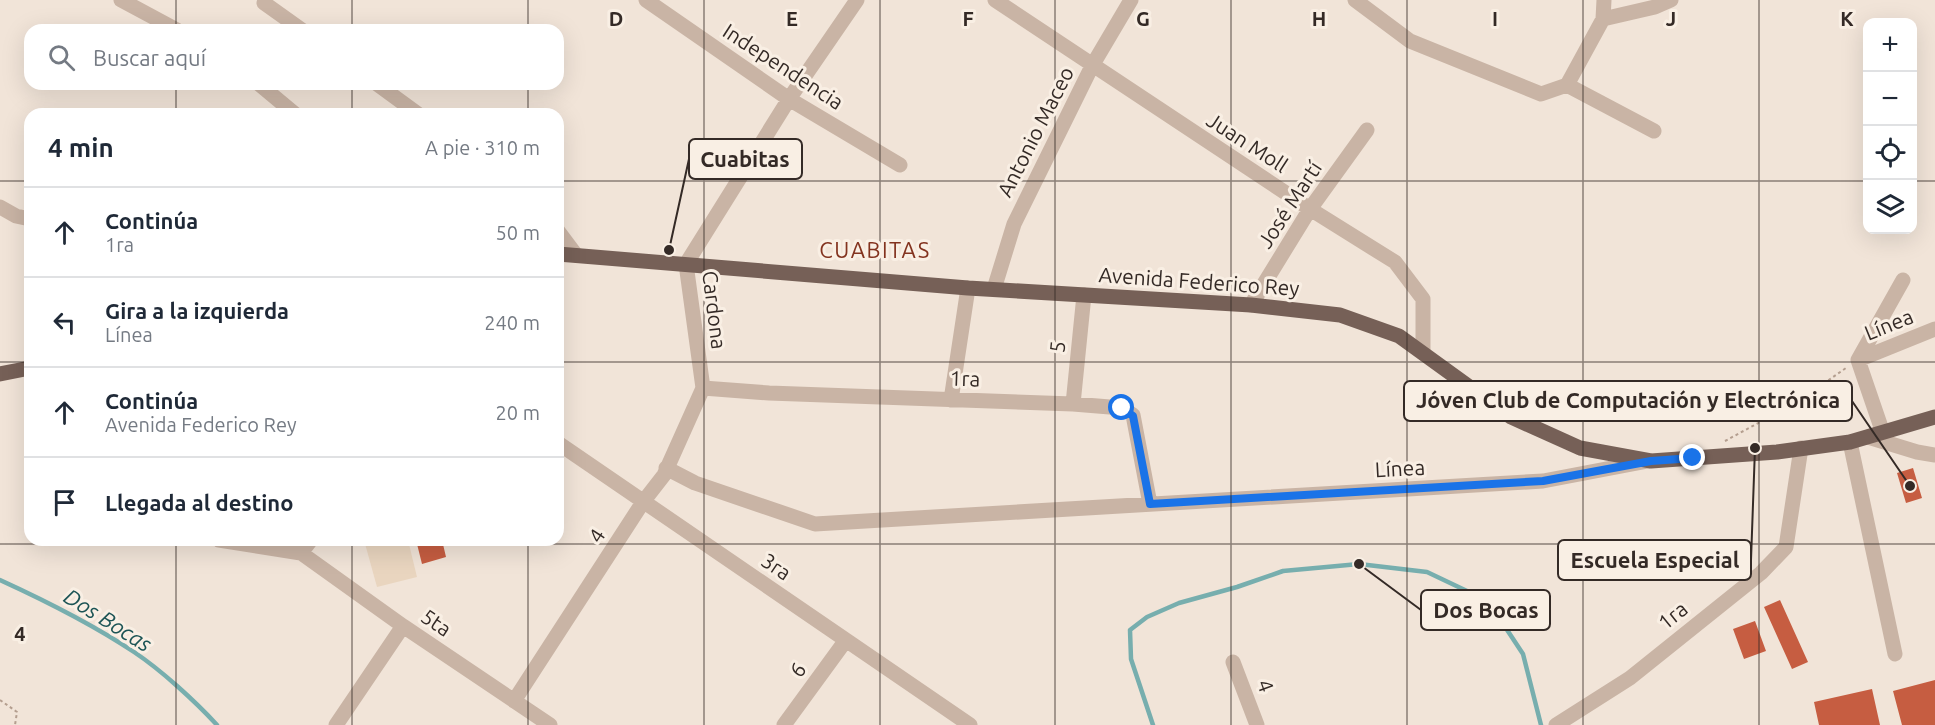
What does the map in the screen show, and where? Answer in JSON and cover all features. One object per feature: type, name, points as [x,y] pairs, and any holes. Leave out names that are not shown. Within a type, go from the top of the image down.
[{"type":"main road","name":"Avenida Federico Rey","points":[[564,254],[968,288],[1251,305],[1340,315],[1399,336],[1511,417],[1580,448],[1651,461],[1777,452],[1850,442],[1935,417]]},
{"type":"main road","points":[[0,374],[24,369]]},
{"type":"street","points":[[121,0],[166,24]]},
{"type":"street","name":"Independencia","points":[[646,0],[789,99],[900,165]]},
{"type":"street","name":"Cardona","points":[[703,388],[686,264],[789,99],[857,0]]},
{"type":"street","name":"Juan Moll","points":[[995,0],[1310,209],[1395,262],[1423,299],[1424,353]]},
{"type":"street","name":"Antonio Maceo","points":[[994,289],[1014,224],[1092,66],[1131,0]]},
{"type":"street","points":[[1355,0],[1410,41],[1541,94],[1568,85],[1603,19],[1604,0]]},
{"type":"street","points":[[1603,19],[1655,7],[1671,0]]},
{"type":"street","points":[[264,3],[294,24]]},
{"type":"street","points":[[1568,85],[1654,131]]},
{"type":"street","points":[[266,90],[288,108]]},
{"type":"street","points":[[384,90],[410,108]]},
{"type":"street","name":"José Martí","points":[[1251,305],[1310,209],[1367,130]]},
{"type":"street","points":[[0,207],[24,218]]},
{"type":"street","points":[[564,239],[576,255]]},
{"type":"street","points":[[1903,280],[1858,360],[1876,435],[1917,452],[1935,455]]},
{"type":"street","points":[[951,400],[968,288]]},
{"type":"street","name":"5","points":[[1073,404],[1084,295]]},
{"type":"street","name":"Línea","points":[[1858,360],[1935,329]]},
{"type":"street","name":"1ra","points":[[703,388],[769,393],[1073,404],[1122,408],[1133,416],[1150,504]]},
{"type":"street","name":"4","points":[[514,701],[664,474],[703,388]]},
{"type":"street","points":[[1850,442],[1895,654]]},
{"type":"street","name":"3ra","points":[[564,447],[970,725]]},
{"type":"street","name":"1ra","points":[[1556,725],[1630,678],[1761,573],[1786,547],[1800,448]]},
{"type":"street","name":"Línea","points":[[666,468],[695,483],[815,524],[1543,481],[1651,461]]},
{"type":"street","name":"5ta","points":[[300,546],[403,626],[550,725]]},
{"type":"street","points":[[336,725],[403,626]]},
{"type":"street","name":"6","points":[[784,725],[846,640]]},
{"type":"street","name":"4","points":[[1233,662],[1257,725]]},
{"type":"path","points":[[1725,441],[1797,402],[1858,360]]},
{"type":"path","points":[[0,700],[17,712],[15,725]]},
{"type":"shaded area","points":[[366,546],[409,546],[417,577],[377,587]]},
{"type":"building","points":[[1913,468],[1922,498],[1906,503],[1897,473]]},
{"type":"building","points":[[418,546],[443,546],[446,557],[422,564]]},
{"type":"building","points":[[1780,600],[1808,662],[1792,669],[1764,607]]},
{"type":"building","points":[[1755,621],[1766,651],[1744,659],[1733,629]]},
{"type":"building","points":[[1935,680],[1935,725],[1902,725],[1893,691]]},
{"type":"building","points":[[1872,689],[1880,725],[1819,725],[1814,702]]},
{"type":"waterway","name":"Dos Bocas","points":[[1153,725],[1131,659],[1130,630],[1147,617],[1179,603],[1283,571],[1359,564],[1427,572],[1488,601],[1523,654],[1541,725]]},
{"type":"waterway","name":"Dos Bocas","points":[[0,580],[68,613],[134,652],[177,686],[217,725]]},
{"type":"place","name":"Cuabitas","points":[[669,250]]},
{"type":"place","name":"Escuela Especial","points":[[1755,448]]},
{"type":"place","name":"Jóven Club de Computación y Electrónica","points":[[1910,486]]},
{"type":"place","name":"Dos Bocas","points":[[1359,564]]},
{"type":"district","name":"CUABITAS","points":[[875,250]]},
{"type":"route","points":[[1122,408],[1133,416],[1150,504],[1543,481],[1651,461],[1693,458]]}]
